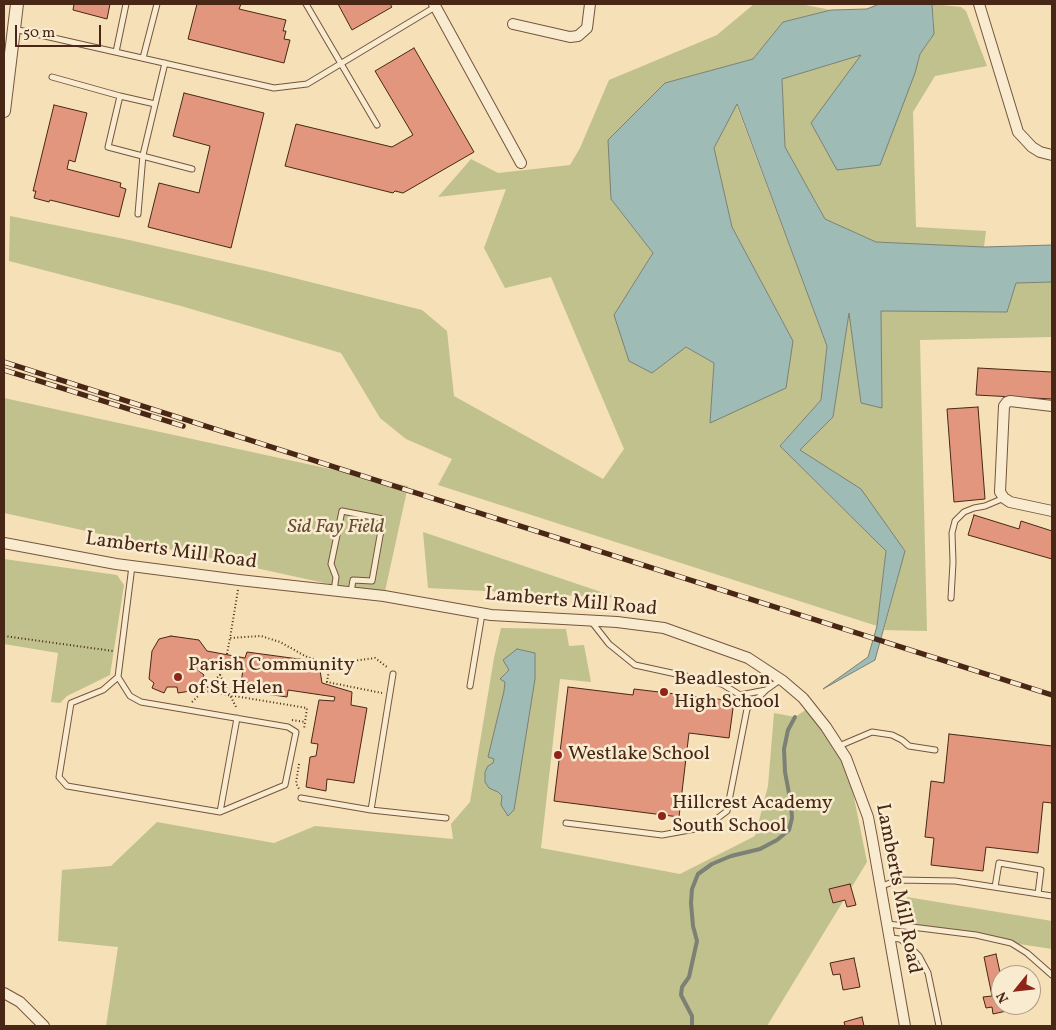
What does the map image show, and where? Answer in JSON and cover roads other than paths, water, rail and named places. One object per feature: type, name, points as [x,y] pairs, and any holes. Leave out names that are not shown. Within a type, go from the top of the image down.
[{"type":"street","points":[[4,110],[11,25],[17,4]]},
{"type":"street","points":[[513,24],[570,37],[578,36],[587,28],[590,4]]},
{"type":"street","points":[[979,4],[1018,132],[1040,152],[1052,155]]},
{"type":"street","points":[[434,5],[521,162]]},
{"type":"street","points":[[1052,406],[1010,401],[1004,406],[1000,492],[1010,502],[1052,511]]},
{"type":"street","name":"Lamberts Mill Road","points":[[4,543],[132,566],[384,596],[482,614],[591,620],[664,628],[748,658],[780,679],[803,698],[826,727],[846,758],[868,817],[882,886],[905,1026]]},
{"type":"street","points":[[4,993],[20,1002],[44,1026]]},
{"type":"lane","points":[[116,52],[126,4]]},
{"type":"lane","points":[[143,58],[157,4]]},
{"type":"lane","points":[[306,4],[377,124]]},
{"type":"lane","points":[[11,25],[116,52],[274,88],[307,84],[342,64],[434,5]]},
{"type":"lane","points":[[138,214],[143,155],[165,63]]},
{"type":"lane","points":[[52,77],[156,104]]},
{"type":"lane","points":[[120,96],[108,147],[192,169]]},
{"type":"lane","points":[[951,598],[952,533],[955,521],[964,512],[1004,498]]},
{"type":"lane","points":[[334,591],[336,577],[331,564],[342,511],[383,519],[372,581],[353,580],[351,593]]},
{"type":"lane","points":[[118,677],[103,690],[71,703],[59,777],[67,786],[220,812],[286,785],[296,732],[288,727],[141,702],[130,696],[118,677],[132,566]]},
{"type":"lane","points":[[470,686],[482,614]]},
{"type":"lane","points":[[591,620],[609,644],[635,665],[722,684],[740,695],[766,690]]},
{"type":"lane","points":[[371,810],[393,674]]},
{"type":"lane","points":[[566,823],[662,836],[706,828],[727,811],[748,709],[766,690],[780,679]]},
{"type":"lane","points":[[220,812],[236,718]]},
{"type":"lane","points":[[839,746],[872,732],[892,735],[909,746],[936,750]]},
{"type":"lane","points":[[301,798],[371,810],[446,818]]},
{"type":"lane","points":[[995,887],[998,863],[1007,864],[1041,870],[1038,894]]},
{"type":"lane","points":[[882,886],[898,880],[955,881],[1052,896]]},
{"type":"lane","points":[[888,924],[976,935],[1011,943],[1052,975]]},
{"type":"lane","points":[[890,938],[900,939],[919,956],[928,973],[939,1026]]},
{"type":"water","points":[[879,4],[932,4],[934,34],[920,54],[915,73],[880,165],[837,170],[811,123],[861,55],[782,79],[785,147],[825,219],[876,242],[984,247],[1052,245],[1052,282],[1016,283],[1007,312],[881,311],[882,408],[861,403],[849,313],[833,417],[800,450],[861,489],[905,551],[875,660],[823,689],[868,657],[877,626],[886,551],[780,446],[821,400],[827,346],[737,104],[714,148],[732,227],[793,341],[786,388],[710,423],[714,363],[686,347],[652,373],[629,361],[614,315],[653,253],[611,199],[608,140],[665,83],[753,59],[783,22],[831,10],[867,9]]},
{"type":"water","points":[[517,649],[535,653],[535,679],[514,810],[508,816],[501,805],[502,796],[489,788],[485,782],[485,772],[494,759],[488,757],[504,691],[505,682],[500,679],[509,670],[503,660]]},
{"type":"waterway","points":[[692,1026],[692,1016],[681,995],[682,987],[689,977],[697,941],[693,926],[692,889],[698,874],[712,864],[731,856],[760,849],[777,840],[789,830],[792,818],[785,772],[784,749],[788,730],[795,717]]},
{"type":"railway","points":[[4,362],[1052,695]]},
{"type":"railway","points":[[4,370],[183,426]]},
{"type":"place","name":"Parish Community of St Helen","points":[[178,677]]},
{"type":"place","name":"Beadleston High School","points":[[664,692]]},
{"type":"place","name":"Westlake School","points":[[558,755]]},
{"type":"place","name":"Hillcrest Academy South School","points":[[662,816]]},
{"type":"park label","name":"Sid Fay Field","points":[[336,528]]}]
